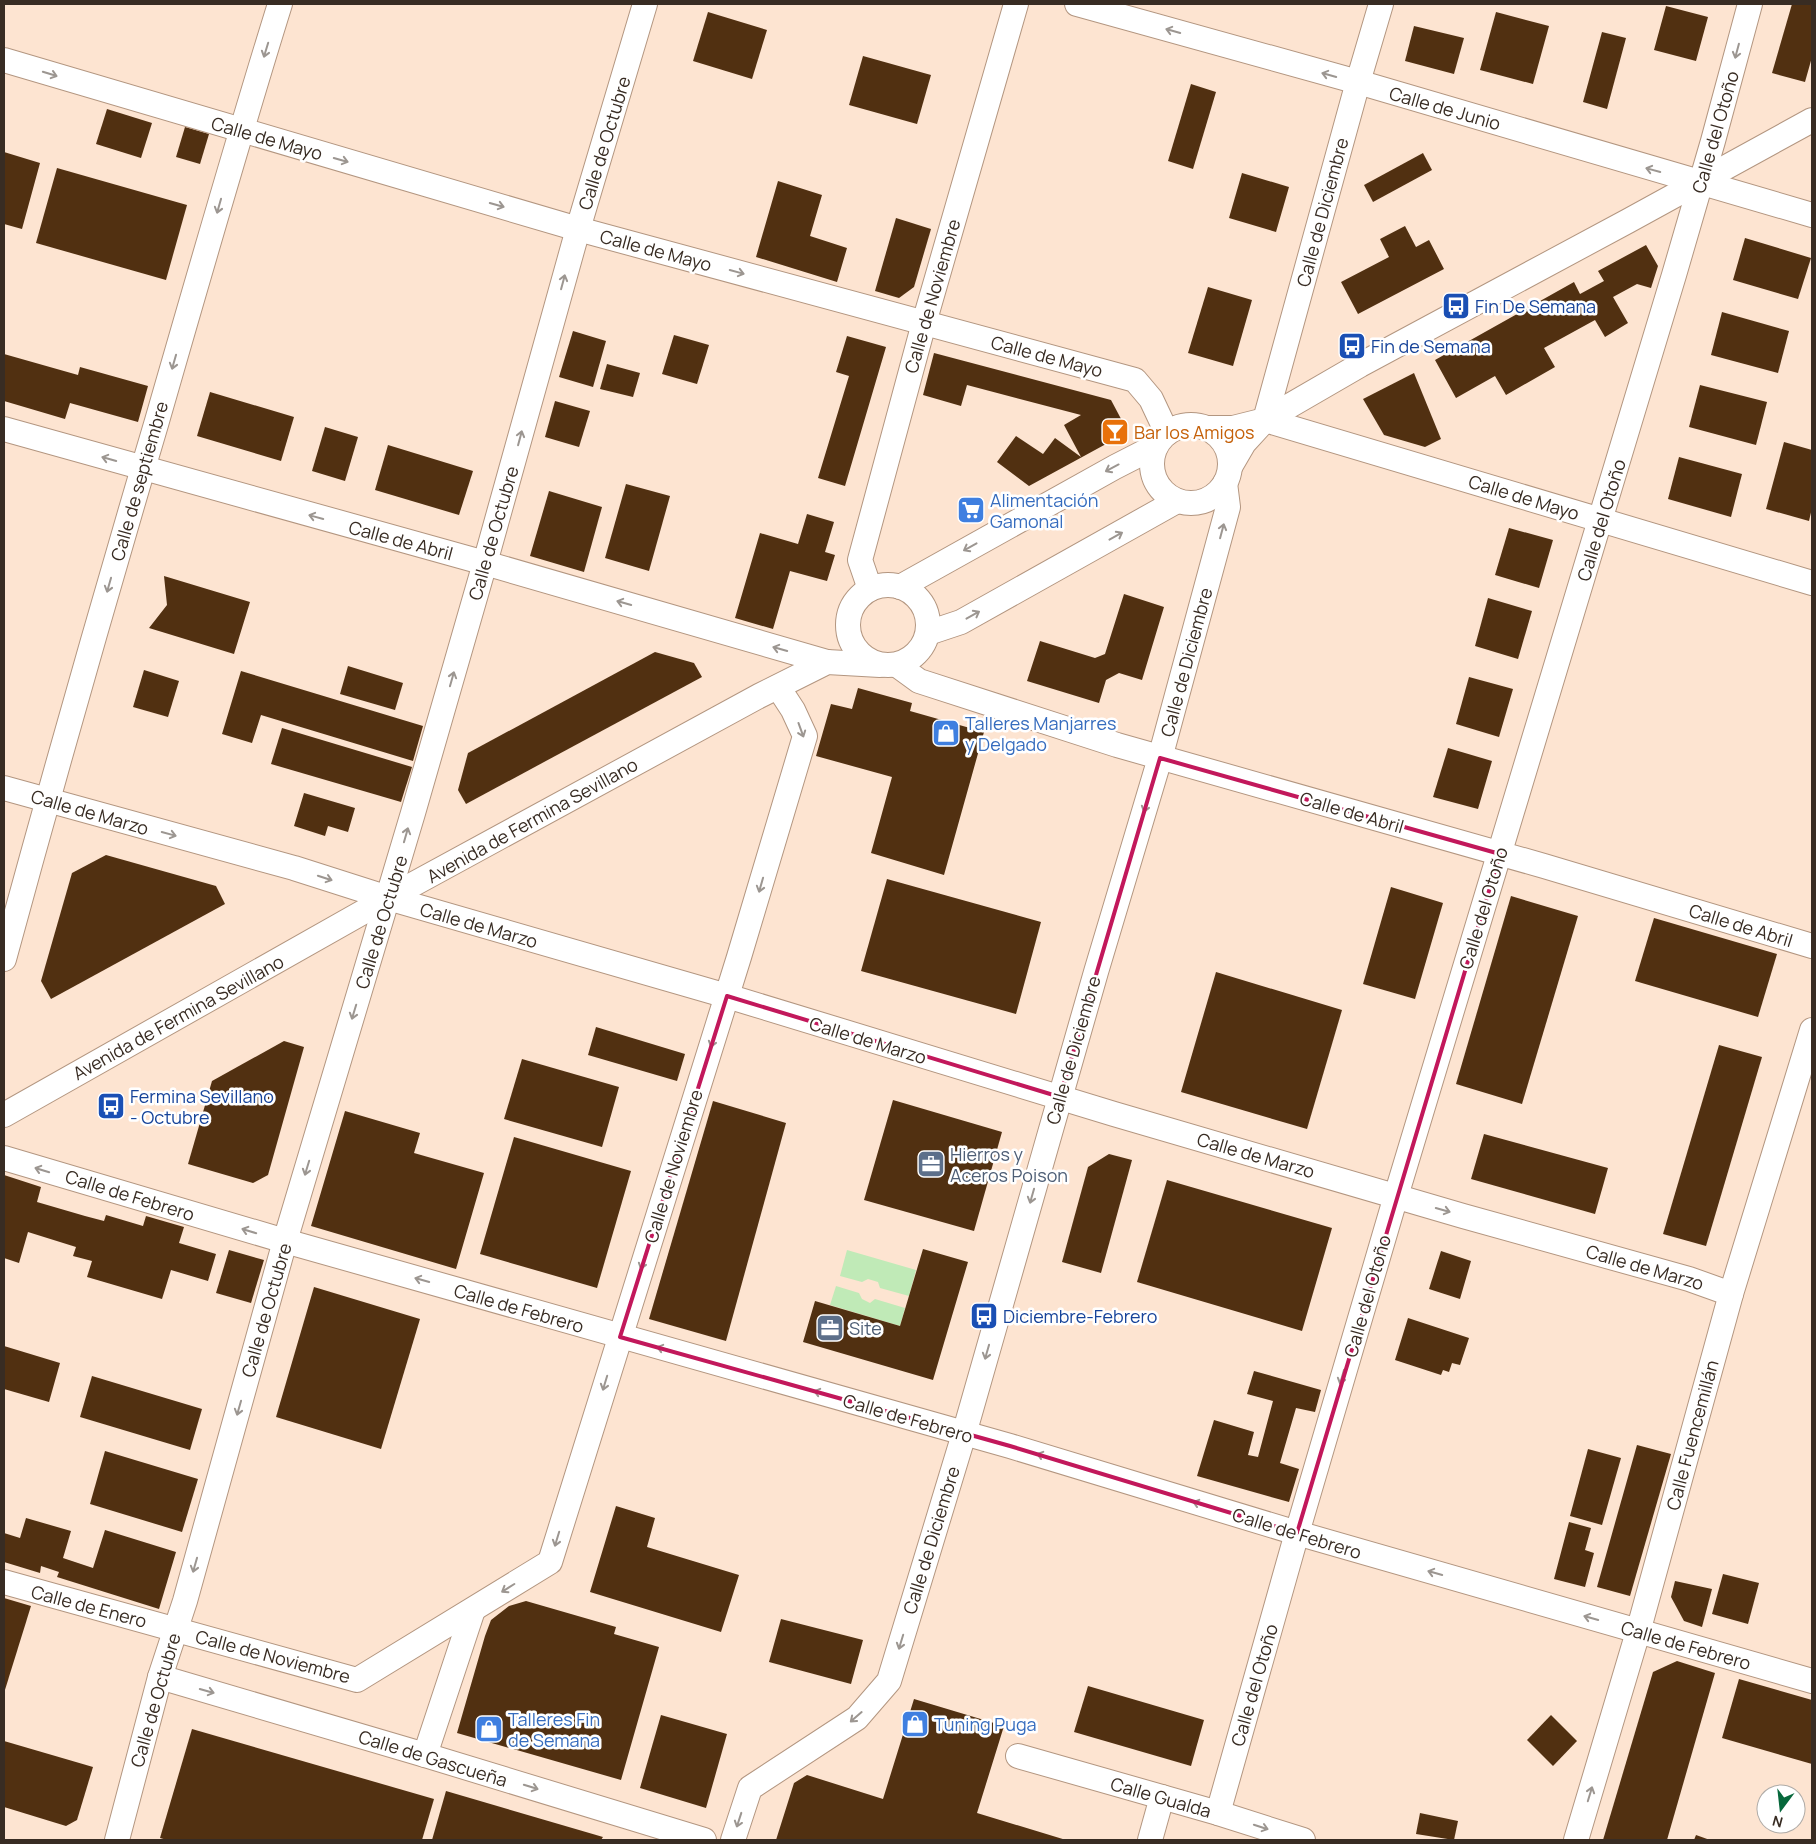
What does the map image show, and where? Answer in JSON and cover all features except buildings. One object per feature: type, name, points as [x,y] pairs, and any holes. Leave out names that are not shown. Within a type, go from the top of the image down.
[{"type":"street","name":"Calle de septiembre","points":[[4,959],[47,800],[142,469],[280,4]]},
{"type":"street","name":"Calle de Octubre","points":[[117,1840],[160,1677],[185,1602],[285,1242],[388,898],[485,563],[578,229],[645,4]]},
{"type":"street","name":"Calle de Noviembre","points":[[870,589],[860,560],[924,323],[1016,4]]},
{"type":"street","name":"Calle de Junio","points":[[1077,4],[1358,82],[1812,215]]},
{"type":"street","name":"Calle de Diciembre","points":[[1265,420],[1381,4]]},
{"type":"street","name":"Calle del Otoño","points":[[1218,1813],[1297,1533],[1396,1196],[1600,521],[1700,182],[1750,4]]},
{"type":"street","name":"Calle de Mayo","points":[[4,60],[578,229],[1135,380],[1151,399],[1161,440]]},
{"type":"street","points":[[900,587],[1186,425],[1206,428],[1233,428],[1265,420],[1360,365],[1812,120]]},
{"type":"street","name":"Calle de Mayo","points":[[1265,420],[1812,583]]},
{"type":"street","points":[[1161,440],[1152,462],[1154,478],[1163,492],[1177,501],[1196,503],[1213,497],[1228,475],[1244,444],[1265,420]]},
{"type":"street","points":[[1206,428],[1219,437],[1228,451],[1228,475]]},
{"type":"street","name":"Calle de Abril","points":[[4,429],[485,563],[827,662]]},
{"type":"street","name":"Calle de Diciembre","points":[[733,1840],[750,1788],[857,1718],[889,1681],[964,1434],[1096,972],[1160,758],[1228,507],[1228,475]]},
{"type":"street","points":[[928,633],[960,622],[1177,501]]},
{"type":"street","points":[[885,585],[900,587],[914,594],[923,605],[928,619],[928,633],[924,644],[917,654],[908,662],[888,665],[827,662],[852,606],[860,596],[870,589],[885,585]]},
{"type":"street","points":[[848,618],[848,634],[854,648],[866,659],[888,665]]},
{"type":"street","name":"Avenida de Fermina Sevillano","points":[[4,1115],[388,898],[827,662]]},
{"type":"street","name":"Calle de Abril","points":[[888,665],[919,681],[1160,758],[1500,854],[1812,946]]},
{"type":"street","name":"Calle de Noviembre","points":[[175,1630],[357,1680],[550,1562],[727,996],[805,736],[793,710],[778,687]]},
{"type":"street","name":"Calle de Marzo","points":[[4,788],[294,868],[388,898],[727,996],[1114,1114],[1396,1196],[1689,1278],[1731,1294]]},
{"type":"street","name":"Calle Fuencemillán","points":[[1576,1840],[1638,1632],[1731,1294],[1812,1030]]},
{"type":"street","name":"Calle de Febrero","points":[[4,1158],[285,1242],[1019,1449],[1297,1533],[1812,1681]]},
{"type":"street","name":"Calle de Enero","points":[[4,1582],[175,1630]]},
{"type":"street","points":[[425,1754],[473,1610]]},
{"type":"street","name":"Calle de Gascueña","points":[[160,1677],[425,1754],[704,1840]]},
{"type":"street","name":"Calle Gualda","points":[[1018,1756],[1218,1813],[1303,1840]]},
{"type":"street","points":[[1150,1840],[1162,1797]]},
{"type":"highlighted area","points":[[1160,758],[1500,854],[1297,1533],[1010,1446],[620,1337],[727,996],[1060,1097]]},
{"type":"green space","points":[[847,1250],[916,1270],[909,1296],[880,1288],[878,1282],[868,1279],[862,1282],[840,1276]]},
{"type":"green space","points":[[836,1286],[859,1293],[862,1299],[870,1303],[875,1299],[905,1308],[900,1326],[830,1305]]},
{"type":"place","name":"Fin De Semana","points":[[1456,306]]},
{"type":"place","name":"Fin de Semana","points":[[1352,346]]},
{"type":"place","name":"Bar los Amigos","points":[[1115,432]]},
{"type":"place","name":"Alimentación Gamonal","points":[[971,510]]},
{"type":"place","name":"Talleres Manjarres y Delgado","points":[[946,733]]},
{"type":"place","name":"Fermina Sevillano - Octubre","points":[[111,1106]]},
{"type":"place","name":"Hierros y Aceros Poison","points":[[931,1164]]},
{"type":"place","name":"Diciembre-Febrero","points":[[984,1316]]},
{"type":"place","name":"Site","points":[[830,1328]]},
{"type":"place","name":"Tuning Puga","points":[[915,1724]]},
{"type":"place","name":"Talleres Fin de Semana","points":[[489,1729]]}]
